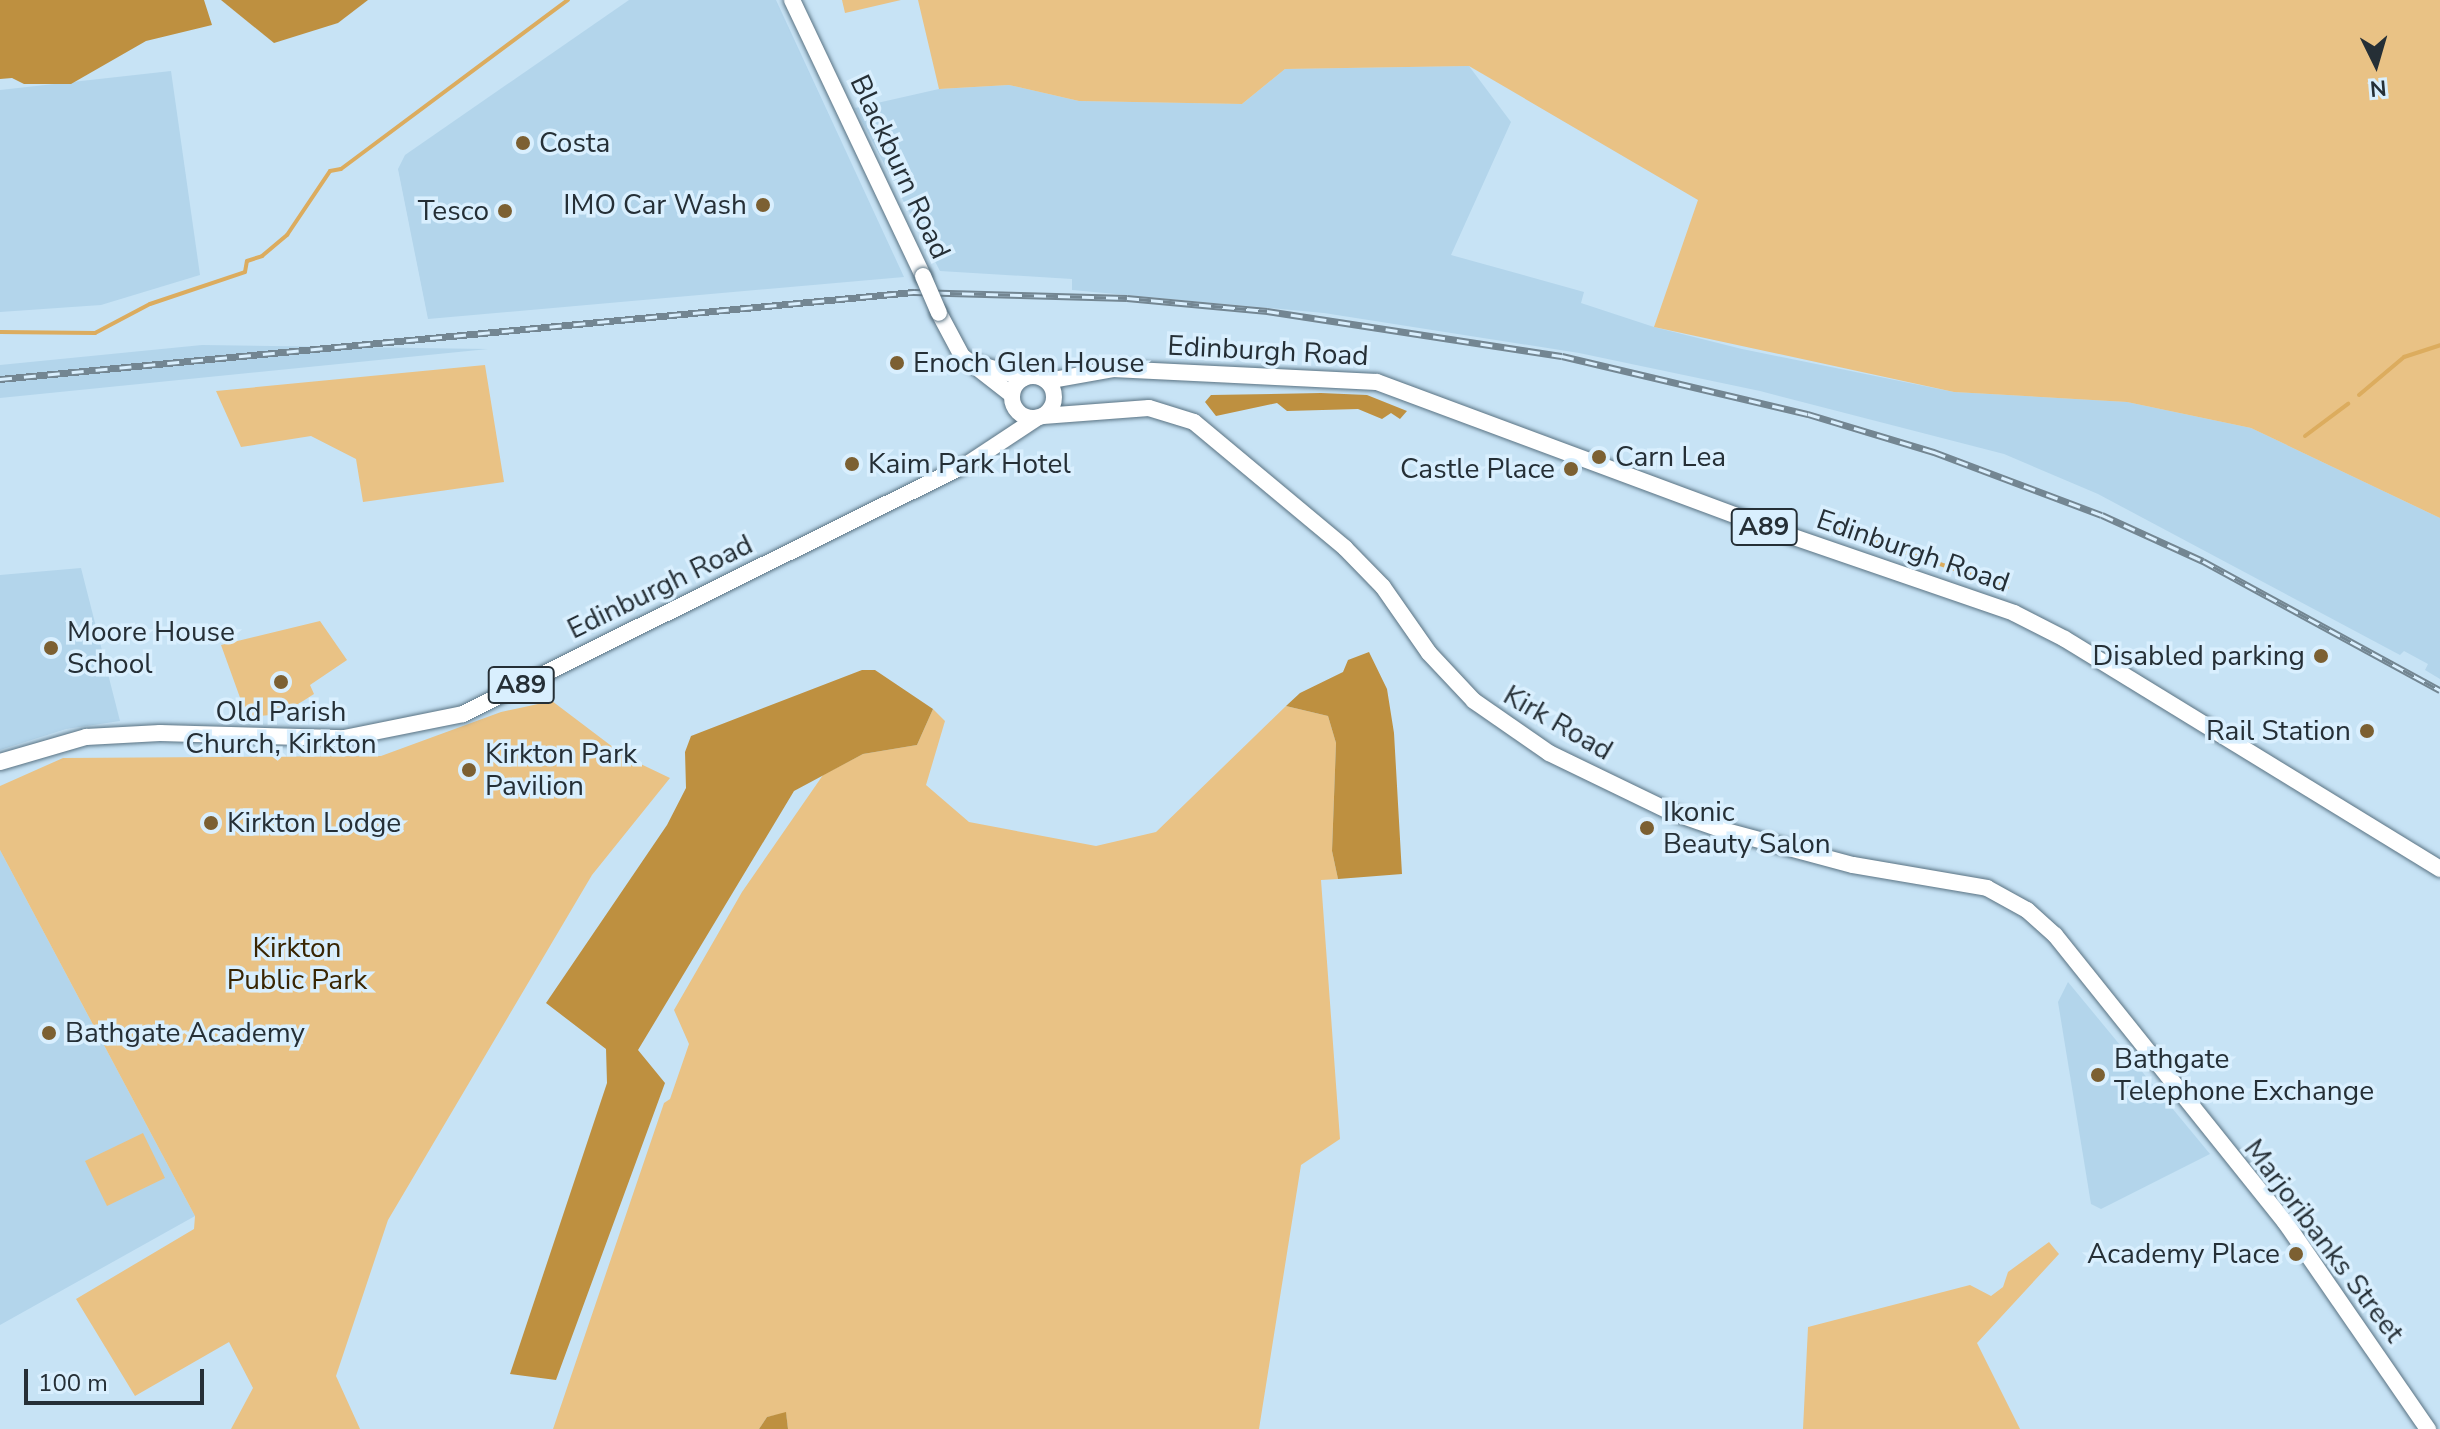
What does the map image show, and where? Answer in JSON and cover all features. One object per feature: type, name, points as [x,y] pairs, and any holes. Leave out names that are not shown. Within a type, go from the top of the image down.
[{"type":"main road","name":"Blackburn Road","points":[[792,0],[962,356],[1012,395]]},
{"type":"main road","points":[[962,356],[1024,378],[1012,395],[1019,413],[999,446]]},
{"type":"main road","name":"Edinburgh Road","points":[[1052,391],[1086,370],[1377,382],[1785,534],[2014,613],[2065,639],[2440,869]]},
{"type":"main road","name":"A89","points":[[1024,378],[1052,391],[1040,417]]},
{"type":"main road","points":[[1052,391],[1079,417]]},
{"type":"main road","name":"Kirk Road","points":[[1019,413],[1040,417],[1079,417],[1149,408],[1194,422],[1345,548],[1383,587],[1429,653],[1474,701],[1549,753],[1671,812],[1726,831],[1853,865],[1987,888],[2027,910],[2055,935]]},
{"type":"main road","name":"Edinburgh Road","points":[[0,762],[86,737],[160,733],[344,738],[463,714],[999,446],[1040,417]]},
{"type":"main road","name":"Marjoribanks Street","points":[[2055,935],[2285,1222],[2428,1429]]},
{"type":"shaded area","points":[[0,0],[204,0],[212,25],[146,41],[71,84],[24,84],[12,78],[0,79]]},
{"type":"shaded area","points":[[221,0],[368,0],[338,23],[274,43]]},
{"type":"shaded area","points":[[629,0],[776,0],[904,277],[428,319],[398,169],[405,155]]},
{"type":"shaded area","points":[[1469,66],[1511,122],[1451,255],[1584,292],[1581,303],[1654,327],[1742,349],[1954,392],[2127,402],[2251,428],[2440,518],[2440,679],[2425,670],[2428,664],[2404,651],[2400,655],[2098,494],[2004,454],[1760,391],[1579,353],[1324,313],[1072,290],[1072,279],[940,271],[855,108],[939,89],[1009,85],[1079,101],[1242,104],[1285,69]]},
{"type":"shaded area","points":[[171,71],[200,275],[101,305],[0,312],[0,90]]},
{"type":"shaded area","points":[[202,345],[488,349],[0,398],[0,365]]},
{"type":"shaded area","points":[[1211,395],[1367,395],[1407,411],[1400,419],[1391,413],[1382,419],[1358,409],[1287,411],[1277,403],[1216,416],[1205,402]]},
{"type":"shaded area","name":"Moore House School","points":[[81,568],[120,721],[66,729],[0,750],[0,575]]},
{"type":"shaded area","points":[[1369,652],[1387,689],[1394,733],[1402,874],[1338,879],[1332,851],[1336,743],[1328,716],[1286,706],[1300,693],[1343,672],[1348,660]]},
{"type":"shaded area","points":[[862,670],[875,670],[933,709],[917,745],[863,754],[794,791],[638,1050],[665,1083],[556,1380],[510,1374],[607,1083],[606,1049],[546,1003],[667,825],[686,788],[685,752],[691,736]]},
{"type":"shaded area","name":"Bathgate Academy","points":[[0,850],[195,1216],[0,1325]]},
{"type":"shaded area","points":[[2068,982],[2210,1154],[2101,1209],[2091,1204],[2058,1002]]},
{"type":"shaded area","points":[[786,1412],[788,1429],[759,1429],[767,1417]]},
{"type":"green space","points":[[842,0],[901,0],[845,13]]},
{"type":"green space","points":[[918,0],[2440,0],[2440,518],[2251,428],[2127,402],[1954,392],[1654,327],[1698,200],[1469,66],[1285,69],[1242,104],[1079,101],[1009,85],[939,89]]},
{"type":"green space","points":[[485,365],[504,482],[363,502],[356,459],[311,436],[241,447],[216,391]]},
{"type":"green space","points":[[320,621],[347,660],[310,685],[314,694],[281,714],[247,717],[221,645]]},
{"type":"green space","name":"Kirkton Public Park","points":[[552,701],[626,757],[670,778],[592,875],[388,1220],[336,1376],[360,1429],[231,1429],[253,1388],[229,1342],[135,1396],[76,1299],[194,1229],[195,1216],[0,850],[0,786],[63,758],[381,756],[501,712]]},
{"type":"green space","points":[[1286,706],[1328,716],[1336,743],[1332,851],[1338,879],[1321,880],[1340,1139],[1301,1165],[1259,1429],[788,1429],[786,1413],[767,1417],[759,1429],[553,1429],[664,1103],[670,1099],[689,1044],[674,1010],[742,892],[823,775],[863,754],[917,745],[933,709],[945,721],[926,785],[969,822],[1096,846],[1156,832]]},
{"type":"green space","points":[[143,1133],[165,1178],[107,1206],[85,1161]]},
{"type":"green space","points":[[2049,1242],[2059,1254],[1977,1343],[2020,1429],[1803,1429],[1808,1327],[1970,1285],[1991,1296],[2003,1287],[2008,1272]]},
{"type":"waterway","points":[[0,332],[95,333],[150,304],[245,272],[247,261],[262,256],[287,235],[330,171],[341,169],[568,0]]},
{"type":"waterway","points":[[2359,395],[2404,357],[2440,345]]},
{"type":"waterway","points":[[2305,436],[2348,404]]},
{"type":"waterway","points":[[1834,528],[2007,587]]},
{"type":"railway","points":[[0,379],[914,292],[1127,298],[1267,311],[1562,356],[1808,414],[1934,452],[2102,515],[2203,561],[2440,690]]},
{"type":"place","name":"Costa","points":[[523,143]]},
{"type":"place","name":"IMO Car Wash","points":[[763,205]]},
{"type":"place","name":"Tesco","points":[[505,211]]},
{"type":"place","name":"Enoch Glen House","points":[[897,363]]},
{"type":"place","name":"Carn Lea","points":[[1599,457]]},
{"type":"place","name":"Kaim Park Hotel","points":[[852,464]]},
{"type":"place","name":"Castle Place","points":[[1571,469]]},
{"type":"place","name":"Moore House School","points":[[51,648]]},
{"type":"place","name":"Disabled parking","points":[[2321,656]]},
{"type":"place","name":"Old Parish Church, Kirkton","points":[[281,682]]},
{"type":"place","name":"Rail Station","points":[[2367,731]]},
{"type":"place","name":"Kirkton Park Pavilion","points":[[469,770]]},
{"type":"place","name":"Kirkton Lodge","points":[[211,823]]},
{"type":"place","name":"Ikonic Beauty Salon","points":[[1647,828]]},
{"type":"place","name":"Bathgate Academy","points":[[49,1033]]},
{"type":"place","name":"Bathgate Telephone Exchange","points":[[2098,1075]]},
{"type":"place","name":"Academy Place","points":[[2296,1254]]}]
